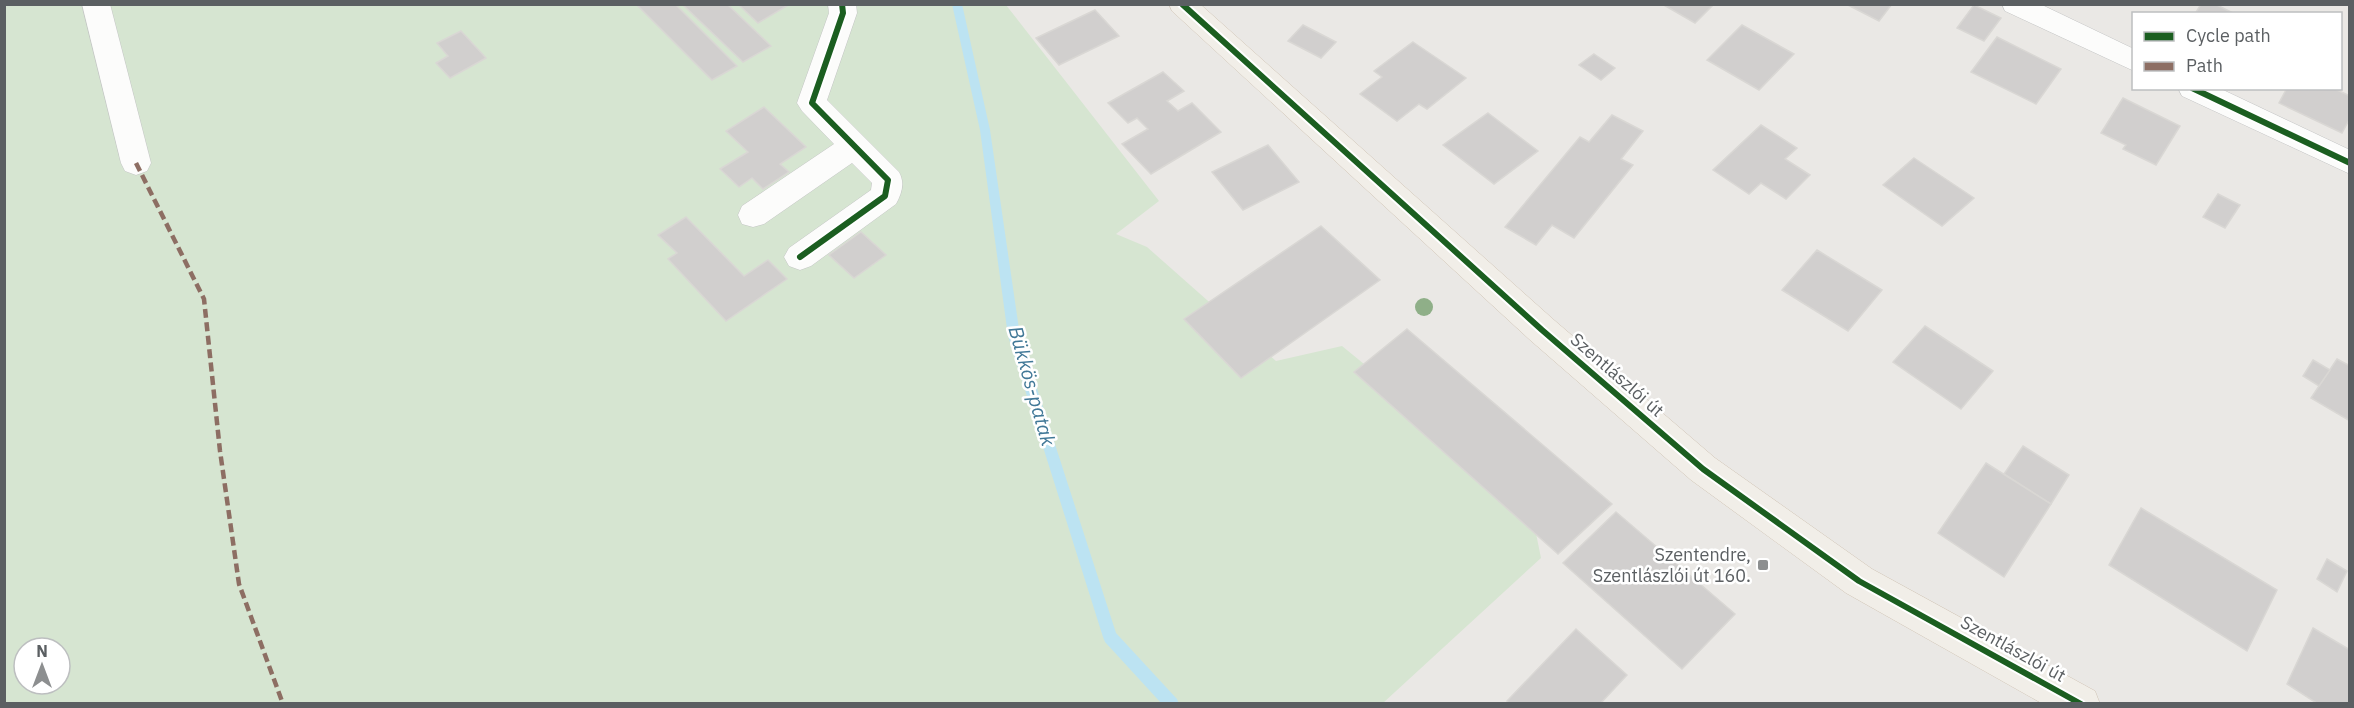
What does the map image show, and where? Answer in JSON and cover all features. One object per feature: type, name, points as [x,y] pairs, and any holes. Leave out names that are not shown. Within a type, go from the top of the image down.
[{"type":"main road","name":"Szentlászlói út","points":[[1182,4],[1542,330],[1703,469],[1859,581],[2081,704]]},
{"type":"street","points":[[96,4],[136,163]]},
{"type":"street","points":[[800,257],[885,196],[888,180],[812,103],[843,13],[842,4]]},
{"type":"street","points":[[2015,4],[2132,61]]},
{"type":"street","points":[[2196,90],[2349,163]]},
{"type":"street","points":[[753,215],[854,146]]},
{"type":"green space","points":[[4,5],[1006,5],[1159,201],[1116,234],[1147,247],[1276,361],[1342,346],[1529,499],[1541,558],[1383,703],[5,703]]},
{"type":"building","points":[[636,4],[675,4],[737,66],[712,80]]},
{"type":"building","points":[[682,4],[727,4],[771,46],[743,62]]},
{"type":"building","points":[[738,4],[790,4],[758,23]]},
{"type":"building","points":[[1662,4],[1714,4],[1695,23]]},
{"type":"building","points":[[1846,4],[1892,4],[1879,21]]},
{"type":"building","points":[[2201,4],[2215,4],[2231,12],[2196,12]]},
{"type":"building","points":[[1974,5],[2001,18],[1984,41],[1957,28]]},
{"type":"building","points":[[1095,10],[1119,36],[1059,65],[1036,38]]},
{"type":"building","points":[[1303,25],[1336,42],[1321,58],[1288,41]]},
{"type":"building","points":[[1742,25],[1794,54],[1759,90],[1707,60]]},
{"type":"building","points":[[461,31],[486,58],[450,78],[436,63],[448,56],[437,43]]},
{"type":"building","points":[[1997,37],[2061,69],[2036,104],[1971,72]]},
{"type":"building","points":[[1413,42],[1466,78],[1427,109],[1419,104],[1397,121],[1360,94],[1382,77],[1374,71]]},
{"type":"building","points":[[1594,54],[1615,68],[1601,80],[1579,65]]},
{"type":"building","points":[[1163,72],[1184,91],[1167,101],[1178,111],[1192,103],[1221,132],[1151,174],[1122,144],[1148,129],[1137,118],[1128,123],[1108,103]]},
{"type":"building","points":[[2286,90],[2337,90],[2350,96],[2350,118],[2342,133],[2279,103]]},
{"type":"building","points":[[2123,98],[2180,126],[2156,165],[2123,149],[2126,145],[2101,133]]},
{"type":"building","points":[[764,107],[806,147],[780,164],[789,172],[763,189],[752,178],[739,187],[720,169],[748,152],[726,131]]},
{"type":"building","points":[[1488,113],[1538,151],[1494,184],[1443,145]]},
{"type":"building","points":[[1612,115],[1643,131],[1621,159],[1633,165],[1574,238],[1552,225],[1536,245],[1505,227],[1580,137],[1589,142]]},
{"type":"building","points":[[1761,125],[1797,148],[1785,159],[1810,175],[1786,199],[1761,183],[1749,194],[1713,170]]},
{"type":"building","points":[[1268,145],[1299,182],[1243,210],[1212,172]]},
{"type":"building","points":[[1914,158],[1974,198],[1942,226],[1883,185]]},
{"type":"building","points":[[2218,194],[2240,205],[2225,228],[2203,217]]},
{"type":"building","points":[[686,217],[744,276],[768,260],[787,279],[726,321],[668,259],[677,253],[658,235]]},
{"type":"building","points":[[1321,226],[1380,280],[1241,378],[1184,319]]},
{"type":"building","points":[[861,232],[886,255],[854,278],[829,255]]},
{"type":"building","points":[[1817,250],[1882,290],[1848,331],[1782,290]]},
{"type":"building","points":[[1925,326],[1993,371],[1961,409],[1893,362]]},
{"type":"building","points":[[1407,329],[1612,504],[1558,554],[1354,372]]},
{"type":"building","points":[[2337,359],[2350,366],[2350,421],[2311,398]]},
{"type":"building","points":[[2313,360],[2330,370],[2319,386],[2303,376]]},
{"type":"building","points":[[2023,446],[2069,475],[2051,504],[2004,474]]},
{"type":"building","points":[[1986,463],[2051,504],[2004,577],[1938,533]]},
{"type":"building","points":[[2141,508],[2277,590],[2247,651],[2109,565]]},
{"type":"building","points":[[1616,512],[1735,614],[1682,669],[1563,563]]},
{"type":"building","points":[[2327,559],[2347,571],[2337,592],[2317,579]]},
{"type":"building","points":[[2313,628],[2350,650],[2350,704],[2318,704],[2287,684]]},
{"type":"building","points":[[1576,629],[1627,675],[1600,704],[1509,704],[1507,701]]},
{"type":"waterway","name":"Bükkös-patak","points":[[957,4],[985,130],[1014,336],[1110,637],[1172,704]]},
{"type":"marked path","points":[[136,163],[204,299],[220,451],[239,584],[283,704]]},
{"type":"cycle path","points":[[800,257],[885,196],[888,180],[812,103],[843,13],[842,4]]},
{"type":"cycle path","points":[[1182,4],[1542,330],[1703,469],[1859,581],[2081,704]]},
{"type":"cycle path","points":[[2196,90],[2350,163]]},
{"type":"place","name":"Szentendre, Szentlászlói út 160.","points":[[1763,565]]}]
